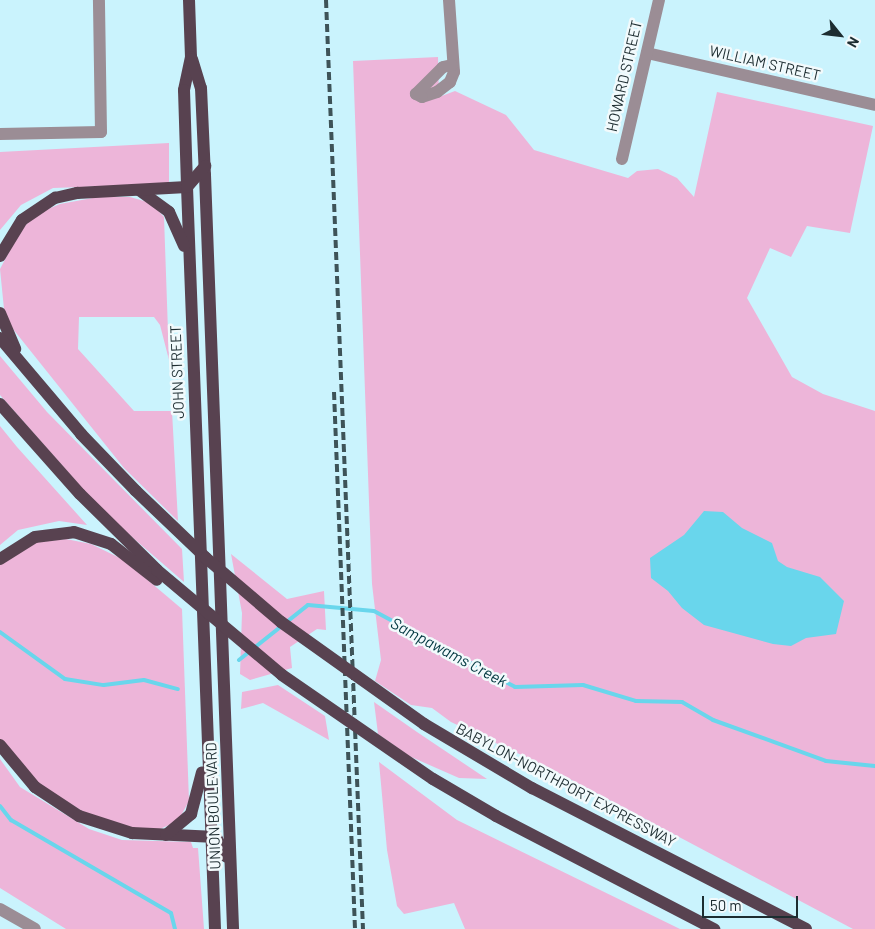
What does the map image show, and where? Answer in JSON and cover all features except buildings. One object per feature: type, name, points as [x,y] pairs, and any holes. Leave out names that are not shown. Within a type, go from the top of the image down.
[{"type":"main road","name":"JOHN STREET","points":[[189,0],[191,57],[184,90],[205,688]]},
{"type":"main road","name":"JOHN STREET","points":[[191,57],[201,88],[225,682]]},
{"type":"main road","points":[[0,256],[16,227],[45,203],[77,193],[187,187],[205,166]]},
{"type":"main road","points":[[139,190],[160,201],[176,222],[190,284]]},
{"type":"main road","points":[[0,313],[22,365]]},
{"type":"main road","name":"BABYLON-NORTHPORT EXPRESSWAY","points":[[0,338],[136,491],[199,552],[281,622],[424,724],[532,788],[806,929]]},
{"type":"main road","points":[[0,404],[80,494],[157,575]]},
{"type":"main road","points":[[0,559],[35,537],[74,532],[111,544],[157,575],[327,709],[433,780],[496,816],[714,929]]},
{"type":"main road","name":"UNION BOULEVARD","points":[[225,682],[234,929]]},
{"type":"main road","name":"UNION BOULEVARD","points":[[205,688],[215,929]]},
{"type":"main road","points":[[165,836],[181,826],[195,806],[206,734]]},
{"type":"main road","points":[[0,745],[26,778],[67,810],[112,829],[165,836],[211,836],[219,839],[224,847],[232,889]]},
{"type":"street","points":[[0,134],[101,132],[99,0]]},
{"type":"street","points":[[449,0],[452,65]]},
{"type":"street","name":"HOWARD STREET","points":[[622,159],[658,0]]},
{"type":"street","name":"WILLIAM STREET","points":[[647,53],[875,105]]},
{"type":"street","points":[[0,910],[35,929]]},
{"type":"shaded area","points":[[438,57],[439,97],[455,91],[506,115],[534,150],[628,178],[637,171],[658,169],[677,178],[694,197],[717,92],[873,126],[850,233],[807,226],[791,257],[770,248],[747,298],[792,377],[823,394],[875,411],[875,929],[853,929],[547,767],[451,722],[432,708],[411,705],[375,681],[381,660],[372,584],[353,61]]},
{"type":"shaded area","points":[[169,143],[169,184],[53,188],[21,205],[0,230],[0,152]]},
{"type":"shaded area","points":[[98,197],[130,197],[151,203],[164,217],[169,360],[160,325],[154,317],[79,317],[78,349],[134,411],[172,411],[178,521],[124,468],[5,319],[0,269],[21,229],[39,213],[60,204]]},
{"type":"shaded area","points":[[0,356],[47,412],[182,549],[184,582],[103,512],[0,395]]},
{"type":"shaded area","points":[[0,426],[87,525],[59,521],[18,530],[0,545]]},
{"type":"shaded area","points":[[66,539],[91,544],[124,560],[182,609],[189,801],[178,821],[160,829],[127,829],[97,820],[41,786],[0,739],[0,565],[37,542]]},
{"type":"shaded area","points":[[231,554],[287,599],[324,591],[326,630],[317,629],[290,647],[292,668],[250,680],[240,674],[242,613]]},
{"type":"shaded area","points":[[278,685],[325,716],[329,740],[263,703],[241,709],[242,692]]},
{"type":"shaded area","points":[[374,702],[487,779],[459,778],[409,756],[378,734]]},
{"type":"shaded area","points":[[0,759],[20,787],[89,829],[122,840],[191,842],[193,848],[198,848],[204,929],[66,929],[0,888]]},
{"type":"shaded area","points":[[379,762],[457,820],[680,929],[465,929],[454,903],[404,914],[397,906],[387,850]]},
{"type":"water","points":[[704,511],[723,512],[742,528],[772,543],[778,561],[787,567],[820,577],[844,601],[836,634],[806,638],[791,646],[773,644],[704,625],[682,608],[668,591],[651,578],[650,558],[684,535]]},
{"type":"waterway","name":"Sampawams Creek","points":[[239,660],[308,605],[374,611],[515,687],[583,685],[636,701],[682,702],[713,720],[826,761],[875,766]]},
{"type":"waterway","name":"Sampawams Creek","points":[[0,632],[65,679],[104,685],[144,680],[178,689]]},
{"type":"waterway","points":[[0,806],[11,820],[171,913],[175,929]]},
{"type":"railway","points":[[326,0],[363,929]]},
{"type":"railway","points":[[334,392],[355,929]]}]
